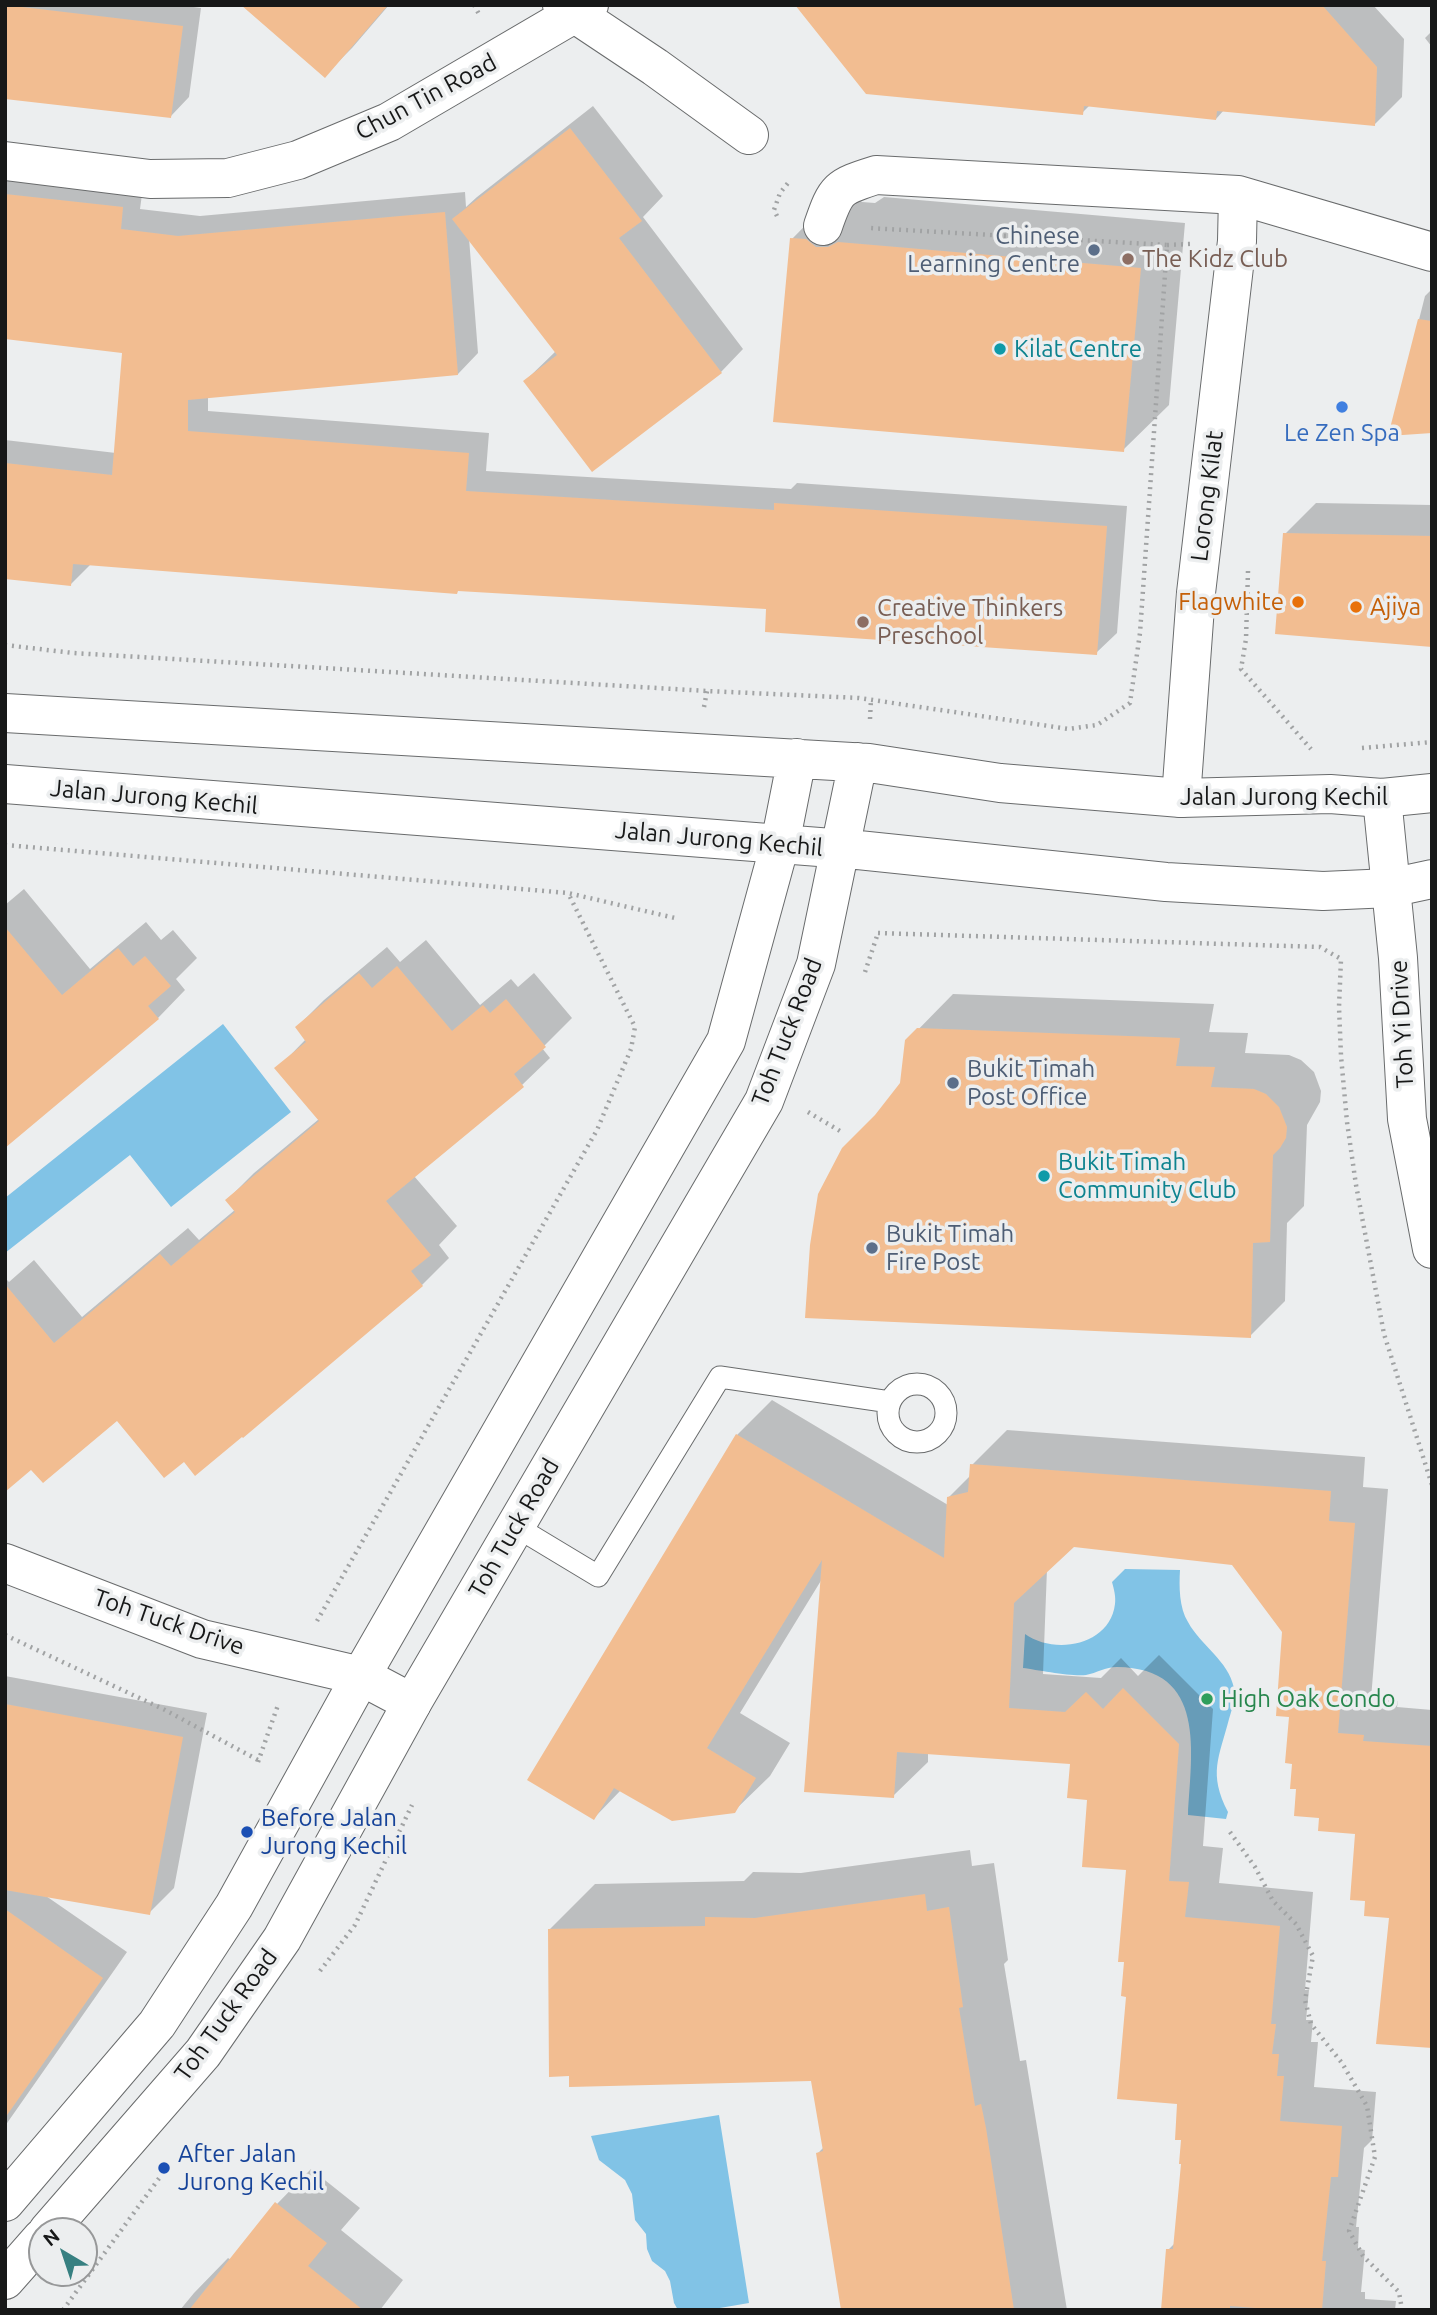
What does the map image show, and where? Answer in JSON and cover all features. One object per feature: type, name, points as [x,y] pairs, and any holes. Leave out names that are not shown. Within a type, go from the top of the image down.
[{"type":"street","points":[[575,8],[749,135]]},
{"type":"street","name":"Chun Tin Road","points":[[5,161],[150,180],[229,178],[298,160],[389,121],[575,8]]},
{"type":"street","points":[[822,226],[833,196],[852,183],[876,175],[1238,195],[1432,252]]},
{"type":"street","name":"Lorong Kilat","points":[[1181,798],[1196,593],[1237,242],[1238,195]]},
{"type":"street","name":"Jalan Jurong Kechil","points":[[5,713],[858,762],[1000,783],[1181,798],[1329,794],[1382,798],[1432,793]]},
{"type":"street","name":"Toh Tuck Road","points":[[5,2202],[157,2024],[234,1906],[361,1676],[726,1041],[780,844],[797,758]]},
{"type":"street","name":"Toh Tuck Road","points":[[60,2217],[203,2053],[282,1939],[412,1703],[764,1101],[816,964],[858,762]]},
{"type":"street","name":"Jalan Jurong Kechil","points":[[5,785],[840,849],[1166,882],[1323,891],[1390,888],[1432,879]]},
{"type":"street","name":"Toh Yi Drive","points":[[1382,798],[1398,958],[1407,1119],[1432,1249]]},
{"type":"street","name":"Toh Tuck Drive","points":[[5,1563],[202,1639],[361,1676],[412,1703]]},
{"type":"street","points":[[5,2280],[28,2254]]},
{"type":"lane","points":[[515,1526],[598,1576],[720,1377],[890,1402]]},
{"type":"path","points":[[5,645],[73,653],[859,698],[1069,729],[1097,724],[1130,703],[1140,633],[1167,245],[822,226]]},
{"type":"path","points":[[1249,558],[1246,639],[1241,669],[1311,749],[1322,750]]},
{"type":"path","points":[[1358,748],[1432,742]]},
{"type":"path","points":[[5,845],[568,893],[675,918]]},
{"type":"path","points":[[254,1772],[295,1660],[597,1130],[631,1049],[635,1027],[568,893]]},
{"type":"path","points":[[822,930],[1320,947],[1341,959],[1341,1056],[1356,1185],[1384,1334],[1432,1485]]},
{"type":"path","points":[[814,1115],[840,1132]]},
{"type":"path","points":[[5,1634],[165,1710],[258,1760]]},
{"type":"path","points":[[1230,1832],[1255,1867],[1273,1900],[1296,1924],[1313,1956],[1305,2000],[1311,2024],[1342,2063],[1367,2106],[1375,2157],[1349,2231],[1363,2256],[1399,2292],[1402,2310]]},
{"type":"water","points":[[223,1024],[291,1112],[171,1207],[130,1155],[5,1253],[5,1198]]},
{"type":"water","name":"High Oak Condo","points":[[1125,1569],[1180,1570],[1180,1597],[1185,1616],[1193,1631],[1220,1661],[1231,1678],[1234,1700],[1217,1766],[1218,1786],[1228,1812],[1226,1819],[1188,1815],[1191,1741],[1188,1718],[1180,1698],[1167,1682],[1146,1671],[1117,1667],[1086,1675],[1023,1668],[1025,1634],[1051,1644],[1065,1645],[1079,1643],[1103,1629],[1111,1618],[1115,1604],[1112,1582]]},
{"type":"water","points":[[719,2115],[749,2303],[708,2310],[678,2310],[670,2281],[665,2271],[652,2261],[647,2249],[646,2234],[635,2220],[632,2194],[625,2180],[599,2160],[591,2136]]},
{"type":"building","points":[[5,5],[183,26],[171,118],[5,99]]},
{"type":"building","points":[[241,5],[388,5],[325,78]]},
{"type":"building","points":[[795,5],[1322,5],[1377,67],[1375,126],[1217,111],[1216,120],[1084,106],[1083,115],[866,94]]},
{"type":"building","points":[[570,128],[642,221],[619,238],[722,373],[592,472],[523,381],[557,355],[452,219]]},
{"type":"building","points":[[5,194],[123,207],[121,229],[178,236],[445,212],[458,375],[188,400],[188,431],[469,453],[466,491],[774,510],[774,503],[1107,526],[1097,655],[765,632],[766,609],[458,591],[457,594],[73,564],[71,586],[5,579],[5,463],[112,475],[122,353],[5,339]]},
{"type":"building","name":"Kilat Centre","points":[[790,238],[806,239],[816,247],[828,247],[838,242],[1141,268],[1124,452],[773,422]]},
{"type":"building","points":[[1418,319],[1432,321],[1432,433],[1388,436]]},
{"type":"building","points":[[1283,533],[1432,536],[1432,647],[1275,634]]},
{"type":"building","points":[[5,927],[62,995],[118,948],[133,966],[145,956],[171,986],[148,1006],[159,1019],[5,1148]]},
{"type":"building","points":[[397,966],[452,1031],[483,1005],[490,1013],[506,999],[546,1047],[514,1074],[524,1087],[386,1201],[431,1255],[411,1271],[423,1286],[195,1476],[184,1462],[164,1478],[117,1421],[43,1483],[31,1470],[5,1492],[5,1284],[54,1343],[160,1254],[171,1266],[235,1212],[225,1200],[319,1121],[274,1068],[306,1042],[295,1027],[359,973],[372,988]]},
{"type":"building","name":"Bukit Timah Community Club","points":[[917,1028],[1180,1038],[1176,1066],[1215,1067],[1211,1087],[1254,1089],[1266,1094],[1279,1107],[1287,1127],[1286,1138],[1273,1155],[1270,1242],[1253,1243],[1251,1338],[805,1318],[810,1245],[818,1194],[842,1148],[875,1115],[900,1083],[905,1040]]},
{"type":"building","points":[[736,1434],[944,1558],[947,1497],[968,1492],[970,1464],[1331,1491],[1329,1521],[1355,1523],[1338,1733],[1364,1735],[1363,1741],[1432,1746],[1432,2048],[1376,2044],[1389,1918],[1364,1916],[1365,1901],[1350,1900],[1355,1834],[1318,1831],[1319,1818],[1294,1816],[1296,1789],[1290,1789],[1292,1764],[1285,1763],[1289,1717],[1276,1716],[1282,1632],[1232,1565],[1074,1547],[1014,1603],[1009,1708],[1065,1712],[1086,1692],[1103,1709],[1123,1688],[1179,1744],[1169,1881],[1189,1882],[1185,1917],[1280,1926],[1271,2024],[1276,2024],[1272,2054],[1279,2054],[1277,2076],[1284,2076],[1280,2121],[1342,2126],[1338,2177],[1331,2177],[1322,2261],[1326,2261],[1322,2310],[1230,2306],[1230,2310],[1161,2310],[1166,2249],[1173,2249],[1181,2164],[1181,2140],[1175,2140],[1177,2104],[1117,2099],[1126,1997],[1121,1996],[1124,1962],[1118,1962],[1126,1870],[1082,1867],[1087,1800],[1067,1798],[1070,1764],[897,1752],[894,1798],[804,1792],[822,1560],[707,1748],[756,1778],[735,1813],[672,1821],[614,1788],[594,1820],[527,1780]]},
{"type":"building","points":[[5,1704],[183,1737],[150,1915],[5,1890]]},
{"type":"building","points":[[925,1894],[927,1911],[949,1907],[963,2007],[959,2008],[975,2106],[981,2104],[986,2128],[1014,2310],[841,2310],[816,2153],[823,2151],[811,2081],[569,2087],[569,2076],[549,2077],[548,1929],[705,1926],[705,1917],[755,1918]]},
{"type":"building","points":[[5,1909],[103,1978],[5,2118]]},
{"type":"building","points":[[275,2202],[327,2243],[308,2266],[363,2310],[189,2310]]},
{"type":"place","name":"Chinese Learning Centre","points":[[1094,250]]},
{"type":"place","name":"The Kidz Club","points":[[1128,259]]},
{"type":"place","name":"Kilat Centre","points":[[1000,349]]},
{"type":"place","name":"Le Zen Spa","points":[[1342,407]]},
{"type":"place","name":"Flagwhite","points":[[1298,602]]},
{"type":"place","name":"Ajiya","points":[[1356,607]]},
{"type":"place","name":"Creative Thinkers Preschool","points":[[863,622]]},
{"type":"place","name":"Bukit Timah Post Office","points":[[953,1083]]},
{"type":"place","name":"Bukit Timah Community Club","points":[[1044,1176]]},
{"type":"place","name":"Bukit Timah Fire Post","points":[[872,1248]]},
{"type":"place","name":"High Oak Condo","points":[[1207,1699]]},
{"type":"place","name":"Before Jalan Jurong Kechil","points":[[247,1832]]},
{"type":"place","name":"After Jalan Jurong Kechil","points":[[164,2168]]}]
